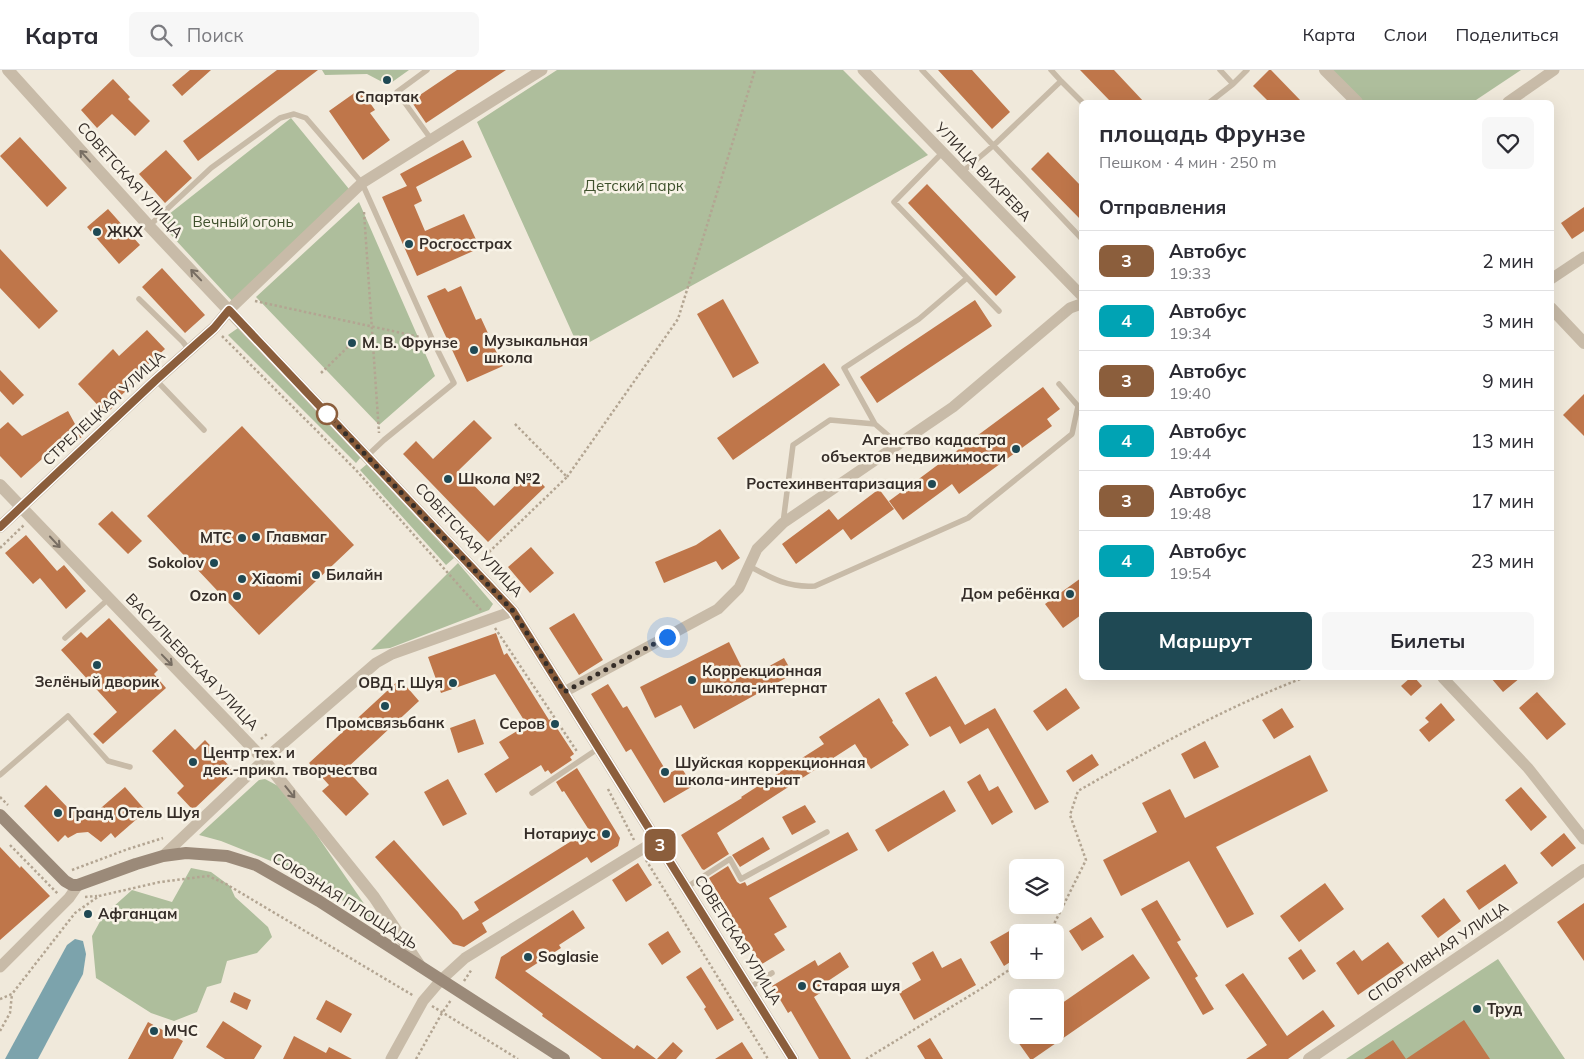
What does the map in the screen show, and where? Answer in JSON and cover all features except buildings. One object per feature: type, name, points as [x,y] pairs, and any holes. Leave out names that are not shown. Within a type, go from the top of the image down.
[{"type":"main road","points":[[0,815],[65,881],[72,885],[78,885]]},
{"type":"main road","name":"СОЮЗНАЯ ПЛОЩАДЬ","points":[[78,885],[136,864],[163,856],[186,853],[227,856],[256,865],[319,901],[564,1059]]},
{"type":"street","name":"СОВЕТСКАЯ УЛИЦА","points":[[8,70],[149,226],[513,611],[564,692],[594,751],[657,840],[793,1059]]},
{"type":"street","points":[[229,310],[362,183],[542,70]]},
{"type":"street","name":"УЛИЦА ВИХРЕВА","points":[[863,70],[1079,293]]},
{"type":"street","points":[[1325,70],[1355,100]]},
{"type":"street","points":[[1511,100],[1554,70]]},
{"type":"street","points":[[1554,277],[1584,257]]},
{"type":"street","points":[[564,692],[718,609],[738,588],[756,549],[783,523],[953,407],[1070,308],[1079,305]]},
{"type":"street","name":"СТРЕЛЕЦКАЯ УЛИЦА","points":[[0,527],[214,328],[229,310]]},
{"type":"street","points":[[1554,311],[1584,343]]},
{"type":"street","name":"ВАСИЛЬЕВСКАЯ УЛИЦА","points":[[0,485],[264,760],[374,897],[420,967]]},
{"type":"street","points":[[163,856],[264,760],[376,663],[392,654],[513,611]]},
{"type":"street","points":[[1445,680],[1528,768],[1584,839]]},
{"type":"street","points":[[390,1059],[423,1001],[441,980],[465,958],[657,840]]},
{"type":"street","name":"СПОРТИВНАЯ УЛИЦА","points":[[1309,1059],[1506,926],[1584,870]]},
{"type":"street","points":[[0,967],[69,898],[78,885]]},
{"type":"lane","points":[[427,70],[397,92],[431,139]]},
{"type":"lane","points":[[922,70],[1079,236]]},
{"type":"lane","points":[[1051,70],[1080,100]]},
{"type":"lane","points":[[1220,70],[1233,84]]},
{"type":"lane","points":[[1213,100],[1247,70]]},
{"type":"lane","points":[[962,172],[994,146],[1061,81]]},
{"type":"lane","points":[[149,226],[212,168],[280,118],[294,114],[306,118],[362,183],[432,339],[454,383],[384,440],[368,456]]},
{"type":"lane","points":[[943,152],[894,202],[999,311]]},
{"type":"lane","points":[[898,444],[875,424],[844,368],[919,319],[968,278]]},
{"type":"lane","points":[[139,300],[189,350]]},
{"type":"lane","points":[[156,380],[204,430]]},
{"type":"lane","points":[[748,566],[778,582],[803,587],[815,586],[968,518],[1072,434],[1078,406],[1059,384]]},
{"type":"lane","points":[[783,523],[793,445],[830,420],[875,424]]},
{"type":"lane","points":[[65,638],[104,603]]},
{"type":"lane","points":[[0,775],[68,716],[108,761],[130,767]]},
{"type":"lane","points":[[532,793],[594,751]]},
{"type":"lane","points":[[686,887],[730,859],[741,879],[827,832]]},
{"type":"lane","points":[[749,988],[772,973]]},
{"type":"path","points":[[489,552],[567,477],[678,319],[754,70]]},
{"type":"path","points":[[364,212],[379,435]]},
{"type":"path","points":[[252,300],[432,339]]},
{"type":"path","points":[[214,328],[355,469],[490,620],[579,755],[594,751]]},
{"type":"path","points":[[320,373],[352,343]]},
{"type":"path","points":[[514,423],[567,477]]},
{"type":"path","points":[[1054,924],[1086,860],[1070,815],[1078,791],[1182,732],[1261,694],[1298,680]]},
{"type":"path","points":[[608,789],[640,850],[768,1059]]},
{"type":"path","points":[[72,870],[128,849],[171,836]]},
{"type":"path","points":[[6,841],[56,894]]},
{"type":"path","points":[[0,999],[12,994],[75,913],[99,896],[160,882],[208,876],[226,884],[518,1059]]},
{"type":"path","points":[[416,1059],[442,1012],[474,965]]},
{"type":"path","points":[[866,1059],[1009,970]]},
{"type":"path","points":[[0,1031],[10,1013],[12,994]]},
{"type":"green space","name":"Спартак","points":[[322,70],[409,70],[388,85],[367,74],[325,75]]},
{"type":"green space","name":"Детский парк","points":[[557,70],[843,70],[928,155],[579,348],[477,122]]},
{"type":"green space","points":[[1327,70],[1521,70],[1476,100],[1356,100]]},
{"type":"green space","name":"Вечный огонь","points":[[291,118],[349,189],[234,303],[159,222]]},
{"type":"green space","points":[[359,202],[435,376],[379,425],[256,297]]},
{"type":"green space","points":[[238,328],[361,457],[356,463],[228,335]]},
{"type":"green space","points":[[367,464],[454,558],[446,565],[360,470]]},
{"type":"green space","points":[[458,563],[493,604],[489,610],[390,648],[371,650]]},
{"type":"green space","points":[[265,779],[280,787],[290,796],[378,924],[301,873],[221,841],[199,835],[259,780]]},
{"type":"green space","points":[[191,868],[211,872],[230,886],[235,897],[268,927],[272,937],[257,953],[227,961],[221,983],[207,987],[197,1012],[174,1021],[151,1013],[96,978],[92,936],[103,916],[132,890],[172,902]]},
{"type":"green space","name":"Труд","points":[[1498,959],[1565,1059],[1346,1059]]},
{"type":"water","points":[[75,939],[83,941],[86,954],[83,974],[38,1059],[5,1059],[67,945]]},
{"type":"bus line","name":"3","points":[[0,527],[214,328],[229,310],[513,611],[793,1059]]},
{"type":"place","name":"Спартак","points":[[387,80]]},
{"type":"place","name":"ЖКХ","points":[[97,232]]},
{"type":"place","name":"Росгосстрах","points":[[409,244]]},
{"type":"place","name":"М. В. Фрунзе","points":[[352,343]]},
{"type":"place","name":"Музыкальная школа","points":[[474,350]]},
{"type":"place","name":"Агенство кадастра объектов недвижимости","points":[[1016,449]]},
{"type":"place","name":"Школа №2","points":[[448,479]]},
{"type":"place","name":"Ростехинвентаризация","points":[[932,484]]},
{"type":"place","name":"Главмаг","points":[[256,537]]},
{"type":"place","name":"МТС","points":[[242,538]]},
{"type":"place","name":"Sokolov","points":[[214,563]]},
{"type":"place","name":"Билайн","points":[[316,575]]},
{"type":"place","name":"Xiaomi","points":[[242,579]]},
{"type":"place","name":"Дом ребёнка","points":[[1070,594]]},
{"type":"place","name":"Ozon","points":[[237,596]]},
{"type":"place","name":"Зелёный дворик","points":[[97,665]]},
{"type":"place","name":"Коррекционная школа-интернат","points":[[692,680]]},
{"type":"place","name":"ОВД г. Шуя","points":[[453,683]]},
{"type":"place","name":"Промсвязьбанк","points":[[385,706]]},
{"type":"place","name":"Серов","points":[[555,724]]},
{"type":"place","name":"Центр тех. и дек.-прикл. творчества","points":[[193,762]]},
{"type":"place","name":"Шуйская коррекционная школа-интернат","points":[[665,772]]},
{"type":"place","name":"Гранд Отель Шуя","points":[[58,813]]},
{"type":"place","name":"Нотариус","points":[[606,834]]},
{"type":"place","name":"Афганцам","points":[[88,914]]},
{"type":"place","name":"Soglasie","points":[[528,957]]},
{"type":"place","name":"Старая шуя","points":[[802,986]]},
{"type":"place","name":"Труд","points":[[1477,1009]]},
{"type":"place","name":"МЧС","points":[[154,1031]]},
{"type":"route","points":[[327,414],[513,611],[564,692],[667,637]]}]
